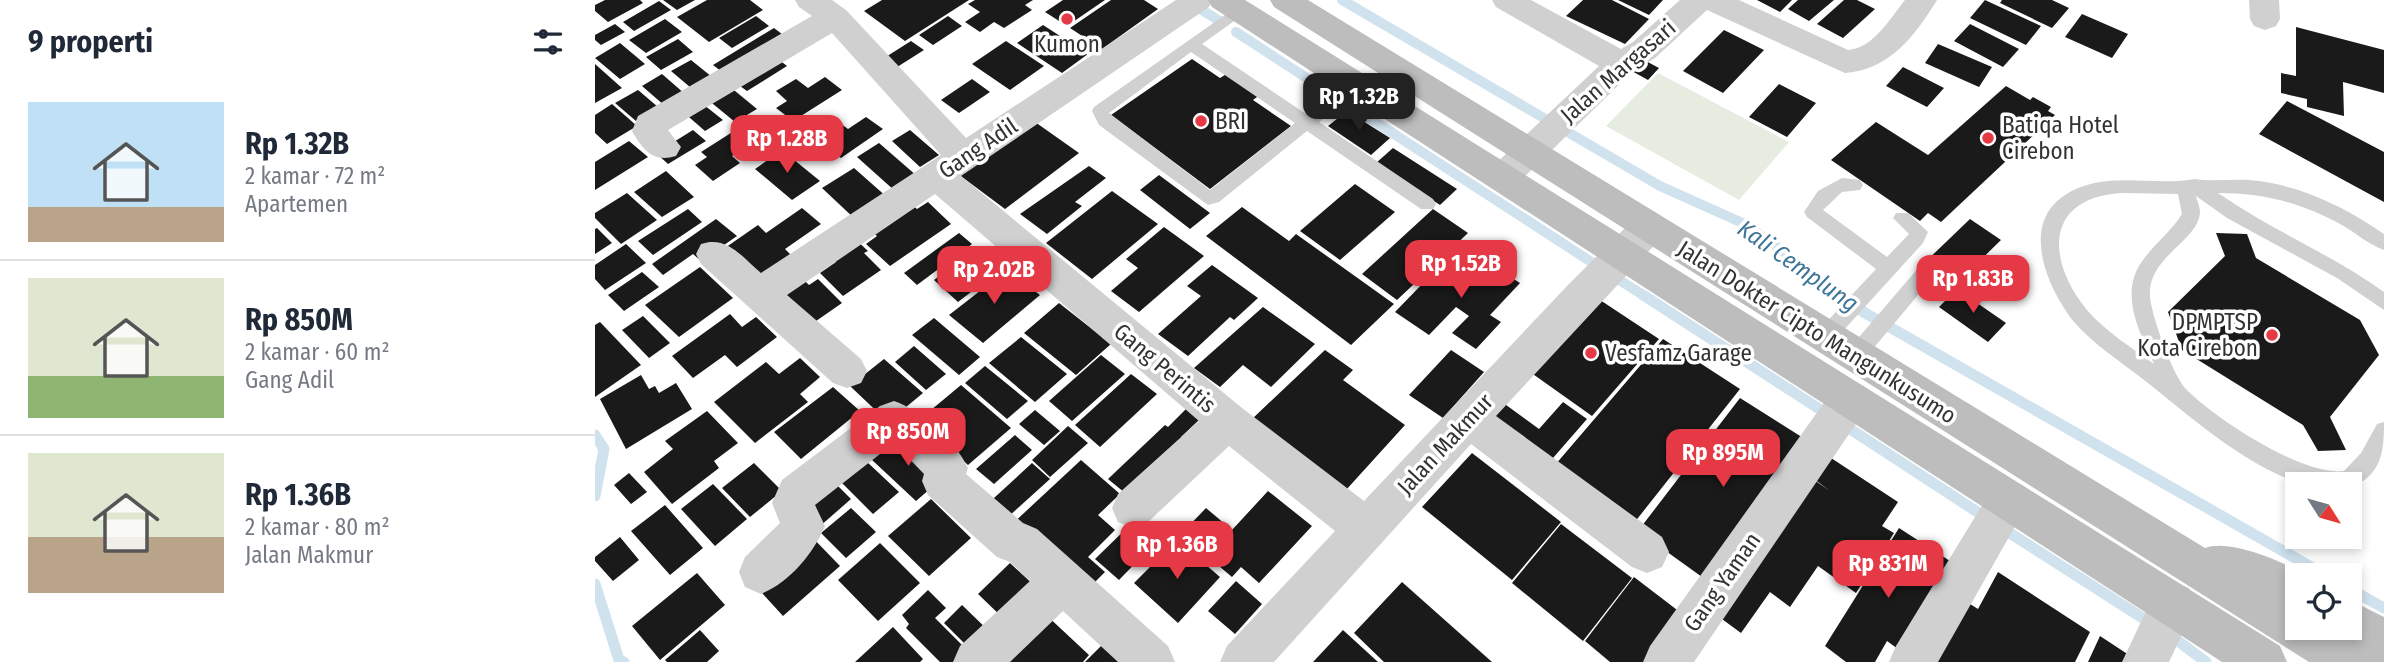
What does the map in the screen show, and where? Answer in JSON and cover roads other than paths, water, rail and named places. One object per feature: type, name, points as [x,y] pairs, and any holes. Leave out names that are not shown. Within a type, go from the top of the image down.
[{"type":"main road","name":"Jalan Dokter Cipto Mangunkusumo","points":[[1285,0],[1543,139],[1636,241],[1850,399],[2009,500],[2183,585],[2352,662]]},
{"type":"main road","name":"Jalan Dokter Cipto Mangunkusumo","points":[[1231,5],[1501,177],[1847,339],[2183,585],[2264,662]]},
{"type":"main road","points":[[2183,585],[2239,569],[2285,586]]},
{"type":"main road","points":[[2362,630],[2384,642]]},
{"type":"street","name":"Gang Adil","points":[[758,295],[1198,0]]},
{"type":"street","points":[[1507,0],[1621,64]]},
{"type":"street","name":"Jalan Margasari","points":[[1501,177],[1621,64],[1644,50],[1699,0]]},
{"type":"street","points":[[1712,0],[1845,62],[1855,62],[1877,54],[1914,2]]},
{"type":"street","name":"Gang Perintis","points":[[822,8],[950,167],[1228,421],[1365,528]]},
{"type":"street","points":[[664,147],[649,131],[650,125],[822,8]]},
{"type":"street","name":"Jalan Makmur","points":[[1243,662],[1581,296],[1636,241]]},
{"type":"street","points":[[714,254],[758,295],[819,343],[846,371]]},
{"type":"street","name":"Gang Yaman","points":[[1666,662],[1850,399]]},
{"type":"street","points":[[761,572],[800,533],[803,526],[793,503],[797,494],[894,419],[947,468],[943,481],[1012,542],[1022,544],[1152,662]]},
{"type":"street","points":[[1469,419],[1647,552]]},
{"type":"street","points":[[1133,508],[1228,421]]},
{"type":"street","points":[[1912,662],[2009,500]]},
{"type":"street","points":[[977,662],[1062,580]]},
{"type":"street","points":[[2145,662],[2183,585]]},
{"type":"lane","points":[[1231,5],[1191,44],[1100,111],[1105,121],[1205,197],[1213,197],[1355,84]]},
{"type":"lane","points":[[1191,44],[1427,204]]},
{"type":"lane","points":[[1854,185],[1847,182],[1839,185],[1813,212],[1888,268]]},
{"type":"lane","points":[[2384,243],[2359,225],[2316,205],[2278,193],[2249,187],[2126,186],[2087,191],[2056,213],[2050,228],[2048,246],[2051,261],[2067,298],[2099,334],[2239,439],[2285,467],[2323,479],[2344,481],[2358,474],[2384,431]]},
{"type":"lane","points":[[2190,187],[2344,273],[2384,302]]},
{"type":"lane","points":[[2178,394],[2149,329],[2140,290],[2143,275],[2191,214],[2190,187]]},
{"type":"lane","points":[[1847,339],[1864,294],[1917,238],[1919,232],[1902,218]]},
{"type":"lane","points":[[1847,339],[1895,306],[1926,272]]},
{"type":"waterway","name":"Kali Cemplung","points":[[1342,0],[1660,186],[1747,225],[1844,297]]},
{"type":"waterway","points":[[1199,8],[1221,22]]},
{"type":"waterway","points":[[1236,32],[1336,97]]},
{"type":"waterway","points":[[1354,108],[1596,265]]},
{"type":"waterway","points":[[1610,274],[1646,297]]},
{"type":"waterway","points":[[1643,295],[1824,412]]},
{"type":"waterway","name":"Kali Cemplung","points":[[1841,295],[1865,313],[2304,563]]},
{"type":"waterway","points":[[1844,425],[1985,517]]},
{"type":"waterway","points":[[595,435],[604,449],[595,496]]},
{"type":"waterway","points":[[2002,528],[2152,624]]},
{"type":"waterway","points":[[595,584],[619,660],[624,662]]},
{"type":"waterway","name":"Kali Cemplung","points":[[2362,596],[2384,608]]},
{"type":"waterway","points":[[2178,641],[2206,662]]},
{"type":"place","name":"Kumon","points":[[1067,19]]},
{"type":"place","name":"BRI","points":[[1201,121]]},
{"type":"place","name":"Batiqa Hotel Cirebon","points":[[1988,138]]},
{"type":"place","name":"DPMPTSP Kota Cirebon","points":[[2272,335]]},
{"type":"place","name":"Vesfamz Garage","points":[[1591,353]]}]
